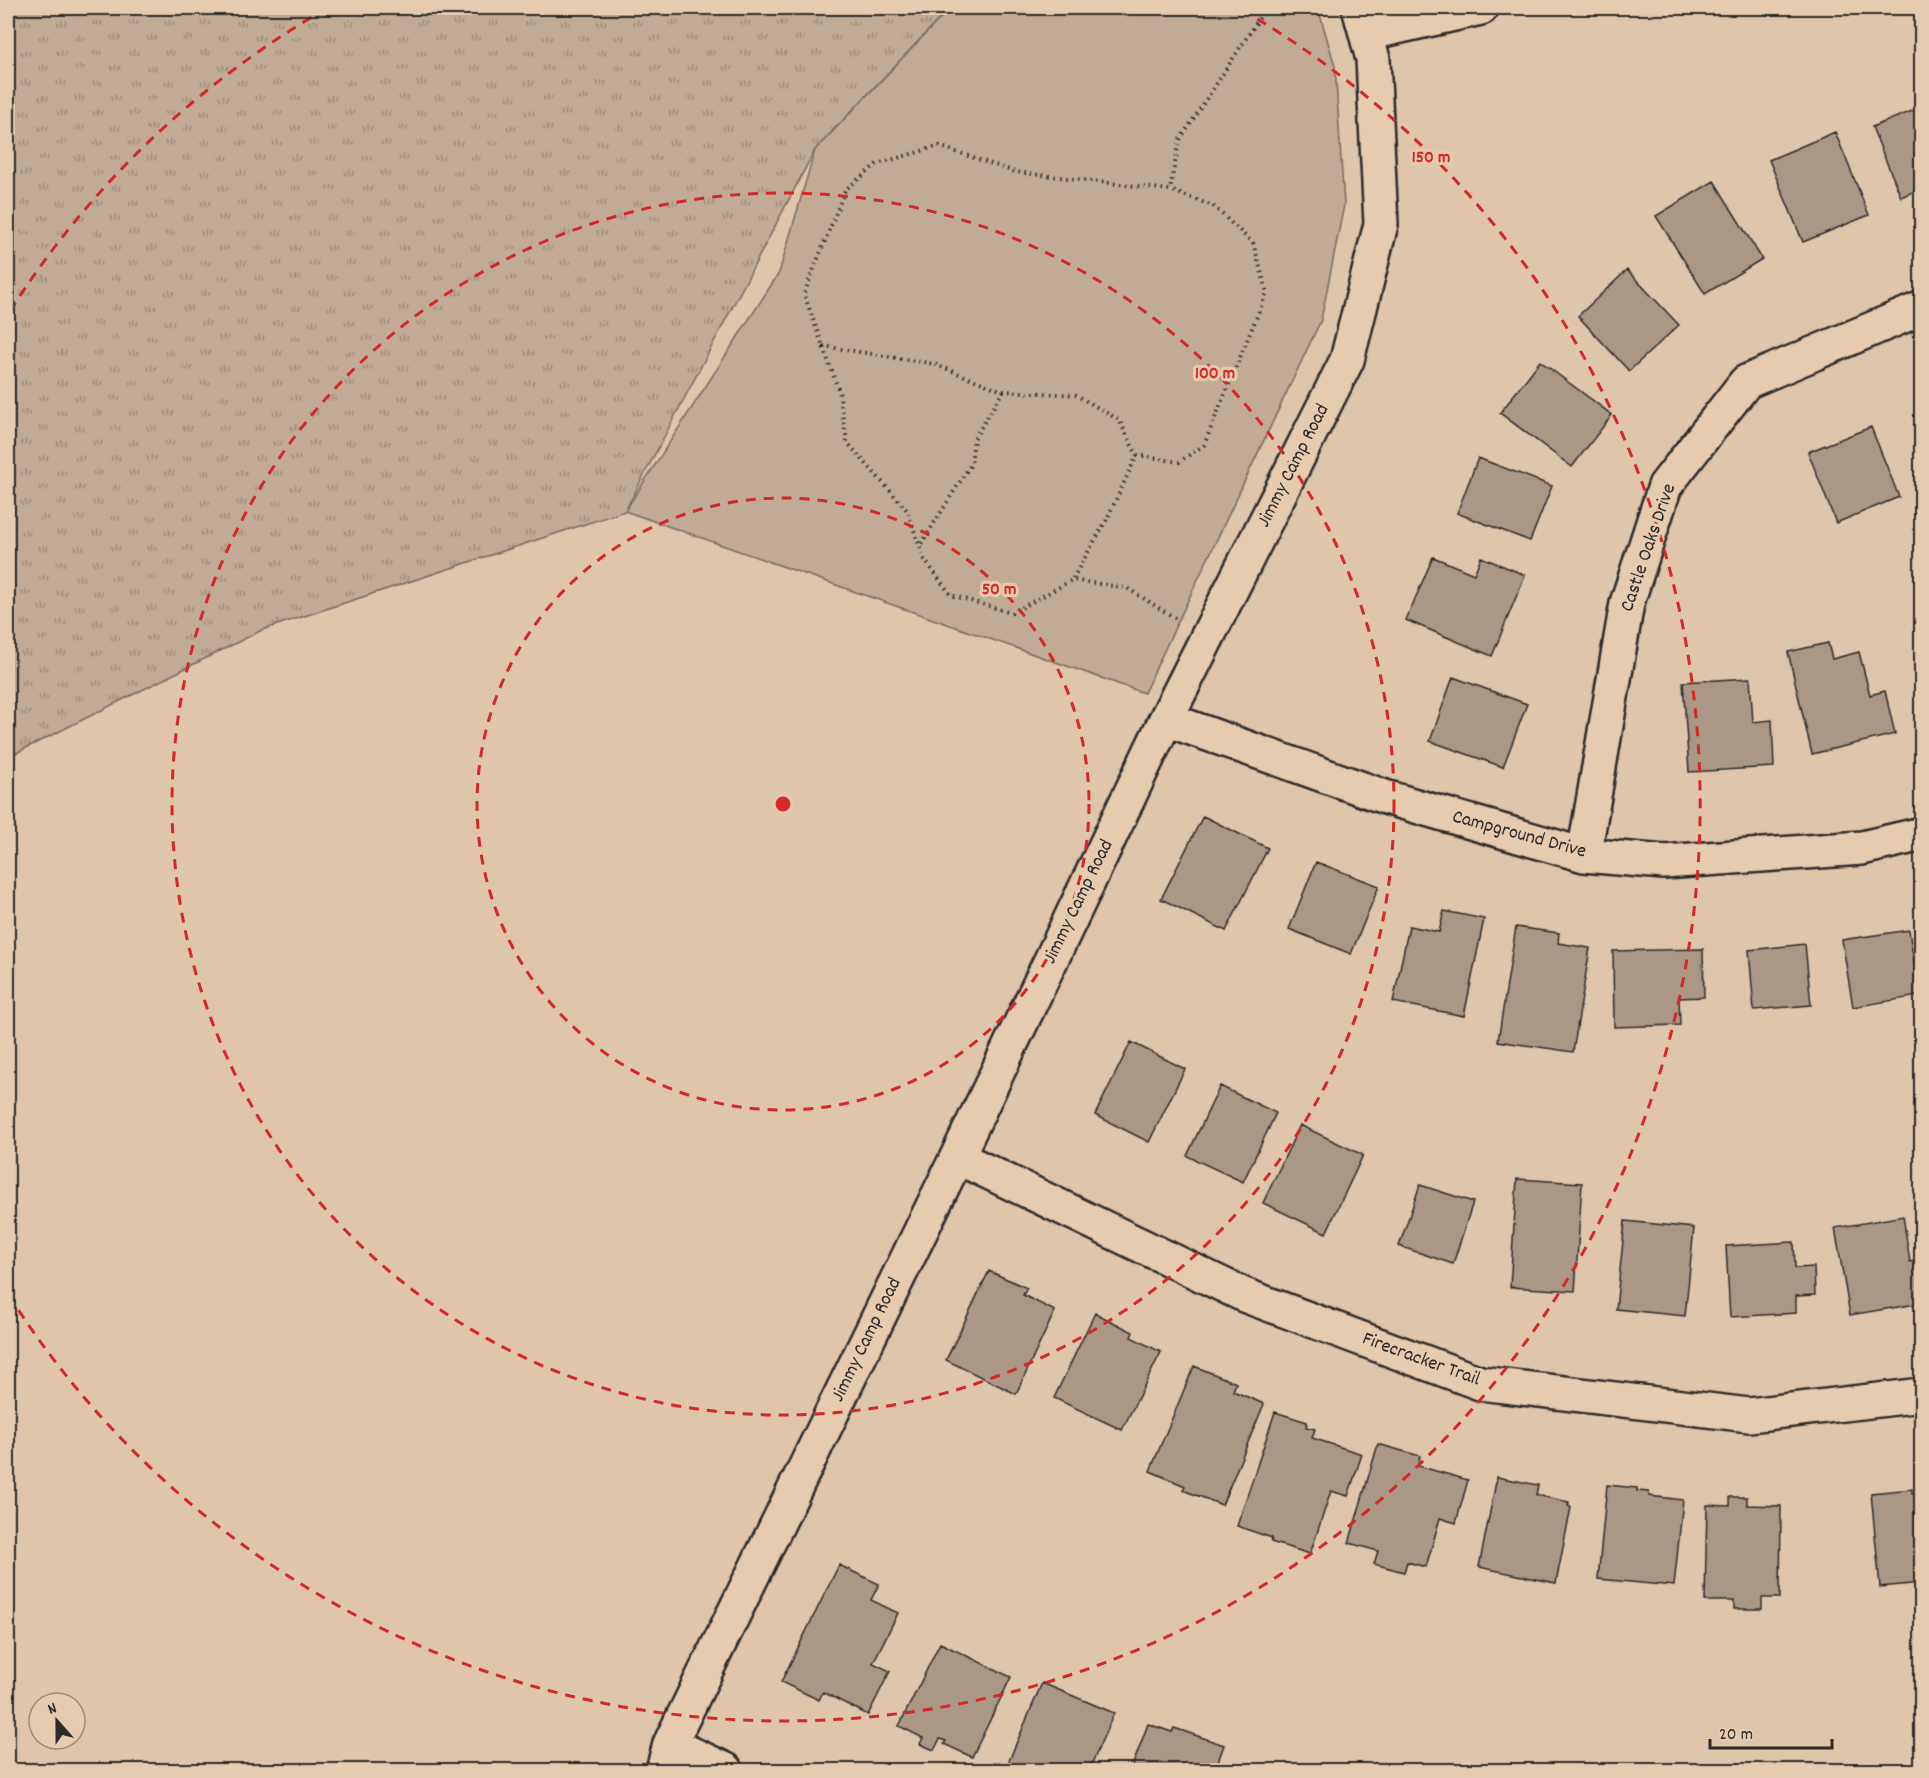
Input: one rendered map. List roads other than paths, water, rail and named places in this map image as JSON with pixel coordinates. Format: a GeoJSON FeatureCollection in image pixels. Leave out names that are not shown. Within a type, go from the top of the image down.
{"type":"FeatureCollection","features":[{"type":"Feature","properties":{"kind":"street"},"geometry":{"type":"LineString","coordinates":[[1363,21],[1481,8]]}},
{"type":"Feature","properties":{"kind":"street","name":"Jimmy Camp Road"},"geometry":{"type":"LineString","coordinates":[[666,1757],[1166,719],[1347,360],[1381,224],[1373,58],[1363,21]]}},
{"type":"Feature","properties":{"kind":"street","name":"Castle Oaks Drive"},"geometry":{"type":"LineString","coordinates":[[1584,855],[1627,603],[1665,486],[1746,382],[1922,308]]}},
{"type":"Feature","properties":{"kind":"street","name":"Campground Drive"},"geometry":{"type":"LineString","coordinates":[[1166,719],[1385,797],[1584,855],[1664,862],[1862,848],[1922,834]]}},
{"type":"Feature","properties":{"kind":"street","name":"Firecracker Trail"},"geometry":{"type":"LineString","coordinates":[[957,1157],[1244,1295],[1480,1383],[1749,1415],[1922,1395]]}},
{"type":"Feature","properties":{"kind":"street"},"geometry":{"type":"LineString","coordinates":[[666,1757],[726,1770]]}}]}
